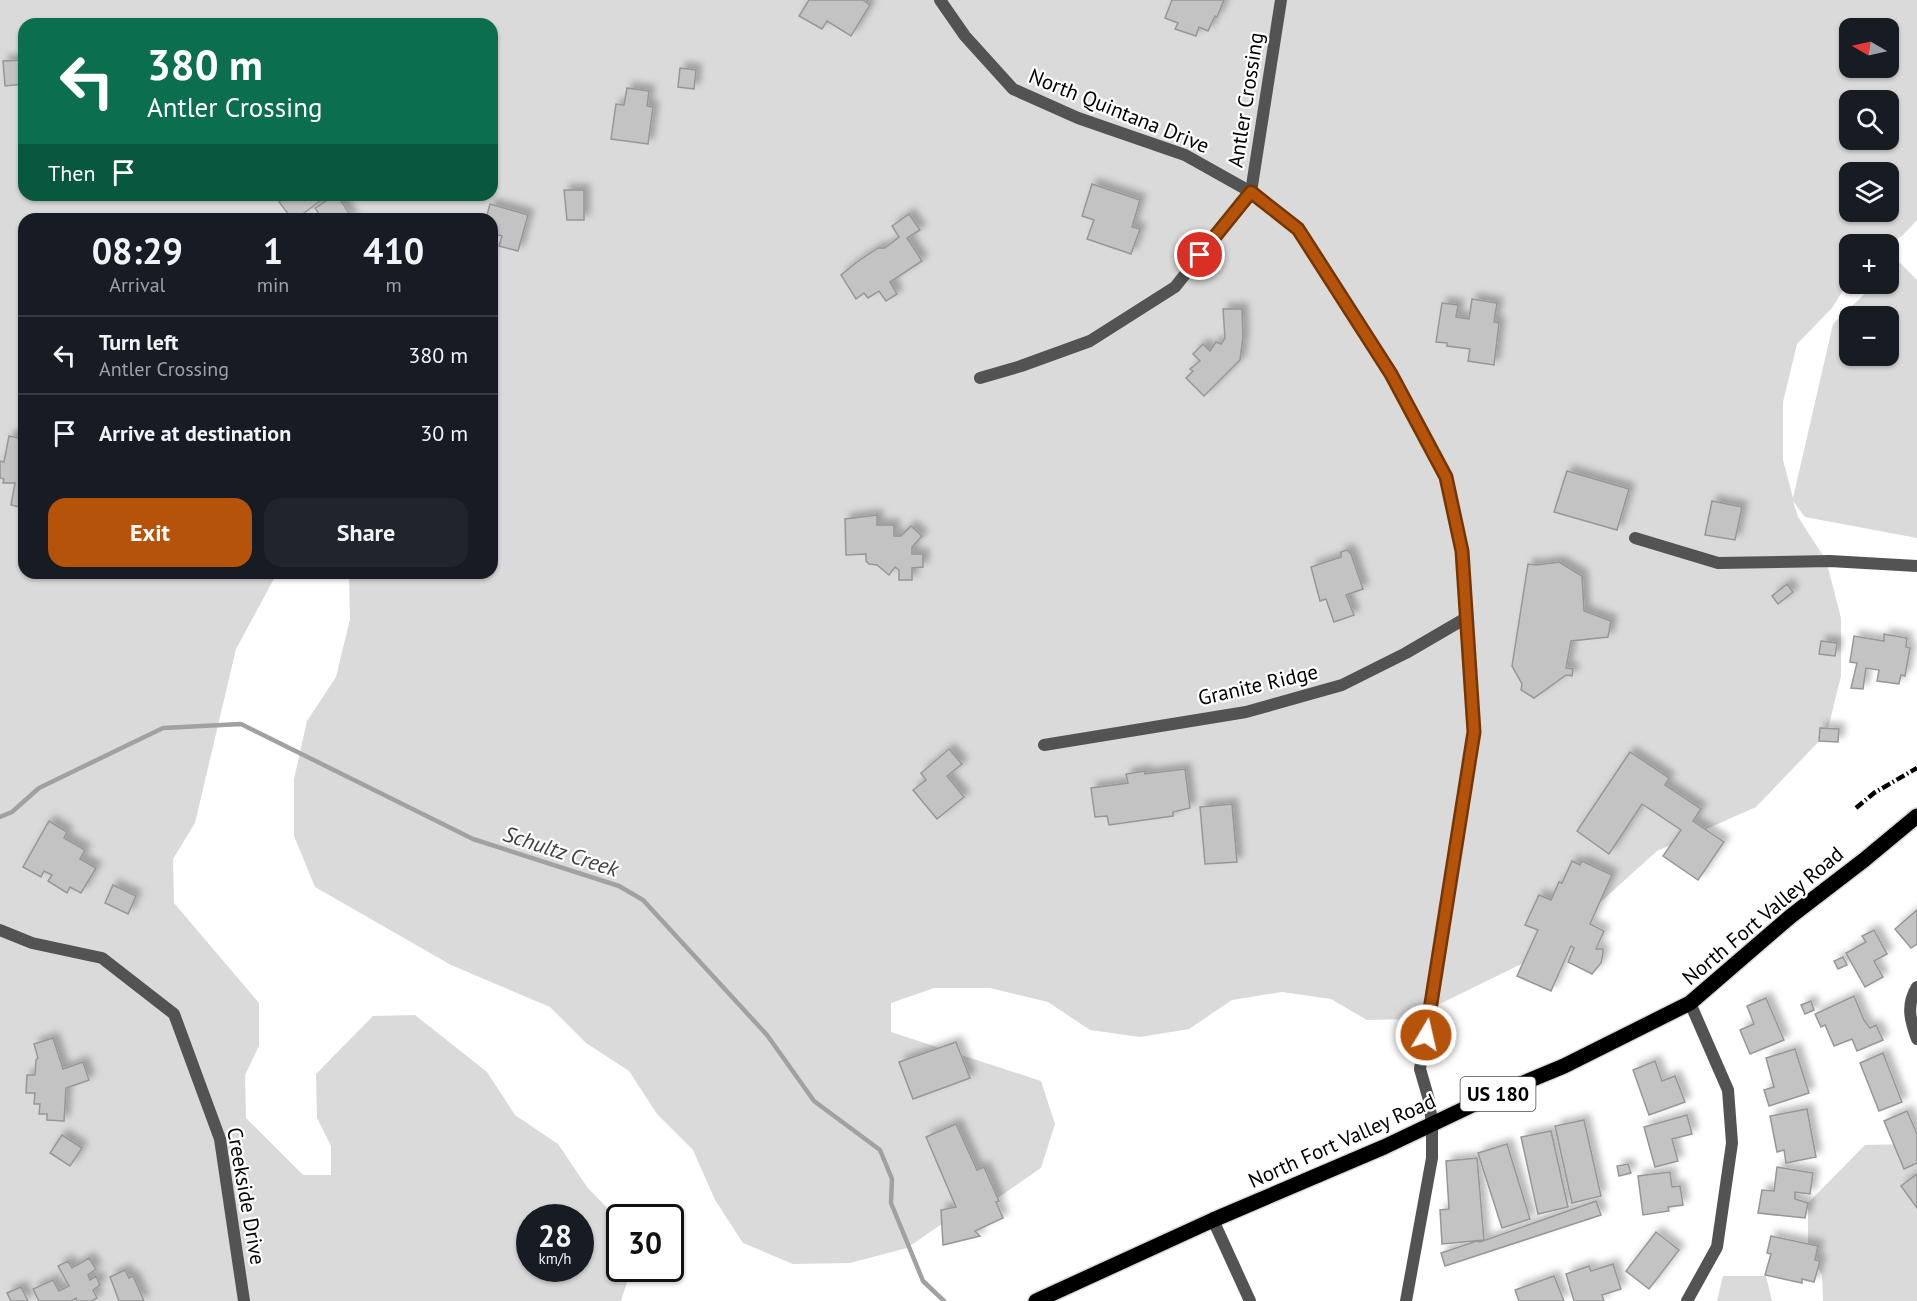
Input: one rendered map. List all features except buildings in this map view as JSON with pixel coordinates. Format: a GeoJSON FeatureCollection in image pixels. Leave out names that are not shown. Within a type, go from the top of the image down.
{"type":"FeatureCollection","features":[{"type":"Feature","properties":{"kind":"main road","name":"North Fort Valley Road"},"geometry":{"type":"LineString","coordinates":[[1035,1301],[1213,1220],[1384,1147],[1487,1098],[1564,1066],[1690,1003],[1791,916],[1917,816]]}},
{"type":"Feature","properties":{"kind":"street","name":"North Quintana Drive"},"geometry":{"type":"LineString","coordinates":[[940,0],[965,36],[1013,89],[1078,118],[1185,155],[1251,192],[1298,229],[1391,374],[1446,477],[1462,551],[1474,732],[1420,1069],[1429,1100],[1432,1158],[1406,1301]]}},
{"type":"Feature","properties":{"kind":"street","name":"Antler Crossing"},"geometry":{"type":"LineString","coordinates":[[980,378],[1090,341],[1175,286],[1251,192],[1281,0]]}},
{"type":"Feature","properties":{"kind":"street"},"geometry":{"type":"LineString","coordinates":[[1635,538],[1718,563],[1830,561],[1917,566]]}},
{"type":"Feature","properties":{"kind":"street","name":"Granite Ridge"},"geometry":{"type":"LineString","coordinates":[[1044,745],[1246,712],[1342,685],[1466,618]]}},
{"type":"Feature","properties":{"kind":"street","name":"Creekside Drive"},"geometry":{"type":"LineString","coordinates":[[0,930],[32,943],[102,958],[174,1014],[220,1138],[244,1301]]}},
{"type":"Feature","properties":{"kind":"street"},"geometry":{"type":"LineString","coordinates":[[1916,988],[1909,1006],[1911,1022],[1917,1039]]}},
{"type":"Feature","properties":{"kind":"street"},"geometry":{"type":"LineString","coordinates":[[1687,1301],[1718,1248],[1732,1143],[1728,1090],[1690,1003]]}},
{"type":"Feature","properties":{"kind":"street"},"geometry":{"type":"LineString","coordinates":[[1213,1220],[1250,1301]]}},
{"type":"Feature","properties":{"kind":"shaded area"},"geometry":{"type":"Polygon","coordinates":[[[0,0],[1917,0],[1917,220],[1899,238],[1899,234],[1839,234],[1839,294],[1841,294],[1832,308],[1797,344],[1783,402],[1783,460],[1793,498],[1833,324],[1839,318],[1839,366],[1899,366],[1899,306],[1852,306],[1864,294],[1899,294],[1899,262],[1917,280],[1917,538],[1805,517],[1793,501],[1798,517],[1826,560],[1841,618],[1841,676],[1827,733],[1756,807],[1657,851],[1544,953],[1409,1019],[1367,1020],[1331,999],[1282,992],[1232,1000],[1189,1029],[1140,1037],[1090,1030],[1048,1002],[990,988],[934,988],[891,1003],[891,1032],[1041,1081],[1055,1124],[1041,1168],[999,1197],[949,1219],[907,1248],[850,1263],[793,1264],[743,1243],[715,1200],[693,1150],[657,1114],[629,1071],[586,1043],[550,1007],[451,965],[315,887],[294,836],[294,779],[307,721],[336,677],[350,619],[349,579],[498,579],[498,213],[18,213],[18,579],[274,579],[236,649],[195,823],[173,859],[174,903],[259,1003],[259,1046],[245,1075],[246,1118],[303,1175],[331,1175],[331,1146],[317,1118],[316,1074],[373,1016],[415,1015],[487,1072],[515,1115],[558,1144],[587,1187],[606,1207],[606,1282],[627,1282],[621,1301],[0,1301],[0,0]]]}},
{"type":"Feature","properties":{"kind":"shaded area"},"geometry":{"type":"Polygon","coordinates":[[[1907,1144],[1917,1152],[1917,1301],[1823,1301],[1822,1275],[1808,1246],[1808,1203],[1865,1145],[1907,1144]]]}},
{"type":"Feature","properties":{"kind":"shaded area"},"geometry":{"type":"Polygon","coordinates":[[[1723,1276],[1766,1276],[1772,1301],[1717,1301],[1723,1276]]]}},
{"type":"Feature","properties":{"kind":"waterway","name":"Schultz Creek"},"geometry":{"type":"LineString","coordinates":[[0,817],[12,812],[39,788],[163,728],[241,724],[473,839],[619,886],[643,900],[767,1035],[814,1101],[880,1150],[892,1179],[891,1203],[923,1281],[944,1301]]}},
{"type":"Feature","properties":{"kind":"railway"},"geometry":{"type":"LineString","coordinates":[[1856,808],[1874,793],[1917,768]]}},
{"type":"Feature","properties":{"kind":"route"},"geometry":{"type":"LineString","coordinates":[[1200,255],[1251,192],[1298,229],[1391,374],[1446,477],[1462,551],[1474,732],[1426,1035]]}}]}
